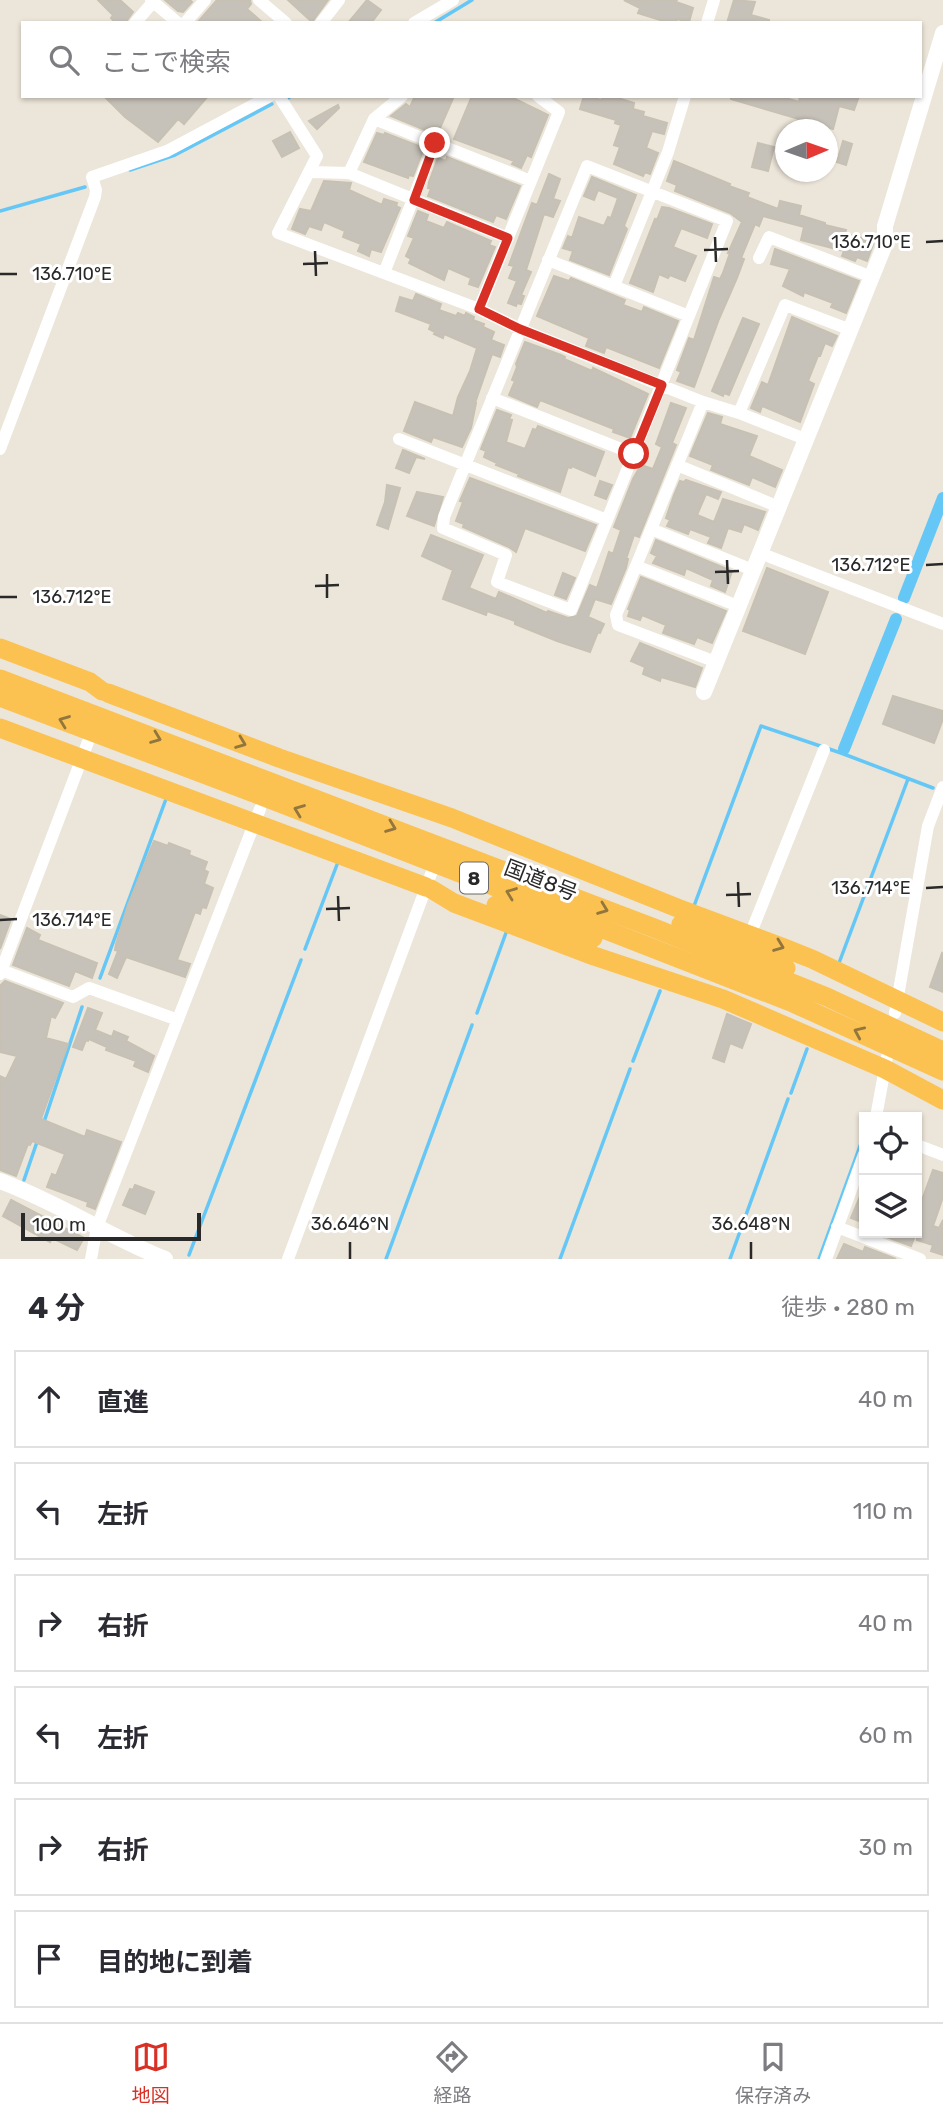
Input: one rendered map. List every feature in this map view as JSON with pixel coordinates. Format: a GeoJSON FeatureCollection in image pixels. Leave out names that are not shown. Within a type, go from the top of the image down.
{"type":"FeatureCollection","features":[{"type":"Feature","properties":{"kind":"highway"},"geometry":{"type":"LineString","coordinates":[[0,648],[90,682],[104,696]]}},
{"type":"Feature","properties":{"kind":"highway"},"geometry":{"type":"LineString","coordinates":[[0,660],[104,696],[276,764],[465,823],[812,959],[895,1014]]}},
{"type":"Feature","properties":{"kind":"highway","name":"国道8号"},"geometry":{"type":"LineString","coordinates":[[0,679],[654,928],[827,997],[895,1014],[943,1051]]}},
{"type":"Feature","properties":{"kind":"highway","name":"国道8号"},"geometry":{"type":"LineString","coordinates":[[0,697],[793,1003],[943,1071]]}},
{"type":"Feature","properties":{"kind":"highway"},"geometry":{"type":"LineString","coordinates":[[0,718],[429,884],[779,1005],[793,1003]]}},
{"type":"Feature","properties":{"kind":"highway"},"geometry":{"type":"LineString","coordinates":[[0,727],[84,751]]}},
{"type":"Feature","properties":{"kind":"highway"},"geometry":{"type":"LineString","coordinates":[[418,807],[425,817],[448,828],[751,952],[884,1012],[943,1022]]}},
{"type":"Feature","properties":{"kind":"highway"},"geometry":{"type":"LineString","coordinates":[[429,884],[454,903],[594,956],[723,999],[886,1063],[943,1100]]}},
{"type":"Feature","properties":{"kind":"street"},"geometry":{"type":"LineString","coordinates":[[187,21],[205,0]]}},
{"type":"Feature","properties":{"kind":"street"},"geometry":{"type":"LineString","coordinates":[[259,0],[283,21]]}},
{"type":"Feature","properties":{"kind":"street"},"geometry":{"type":"LineString","coordinates":[[323,21],[339,0]]}},
{"type":"Feature","properties":{"kind":"street"},"geometry":{"type":"LineString","coordinates":[[417,21],[453,0]]}},
{"type":"Feature","properties":{"kind":"street"},"geometry":{"type":"LineString","coordinates":[[708,21],[713,0]]}},
{"type":"Feature","properties":{"kind":"street"},"geometry":{"type":"LineString","coordinates":[[137,21],[152,1],[176,21]]}},
{"type":"Feature","properties":{"kind":"street"},"geometry":{"type":"LineString","coordinates":[[704,692],[885,244],[885,226],[943,33]]}},
{"type":"Feature","properties":{"kind":"street"},"geometry":{"type":"LineString","coordinates":[[0,449],[95,197],[92,177],[167,150],[266,98]]}},
{"type":"Feature","properties":{"kind":"street"},"geometry":{"type":"LineString","coordinates":[[280,98],[317,156],[278,233],[479,309],[520,329],[703,402],[806,439]]}},
{"type":"Feature","properties":{"kind":"street"},"geometry":{"type":"LineString","coordinates":[[349,173],[374,119],[400,98]]}},
{"type":"Feature","properties":{"kind":"street"},"geometry":{"type":"LineString","coordinates":[[479,309],[559,112],[541,98]]}},
{"type":"Feature","properties":{"kind":"street"},"geometry":{"type":"LineString","coordinates":[[614,286],[668,152],[684,98]]}},
{"type":"Feature","properties":{"kind":"street"},"geometry":{"type":"LineString","coordinates":[[374,119],[531,181]]}},
{"type":"Feature","properties":{"kind":"street"},"geometry":{"type":"LineString","coordinates":[[384,273],[435,143]]}},
{"type":"Feature","properties":{"kind":"street"},"geometry":{"type":"LineString","coordinates":[[587,166],[652,192],[727,221],[571,610],[497,582],[506,555],[443,528],[444,517],[587,166]]}},
{"type":"Feature","properties":{"kind":"street"},"geometry":{"type":"LineString","coordinates":[[310,172],[349,173],[508,238]]}},
{"type":"Feature","properties":{"kind":"street"},"geometry":{"type":"LineString","coordinates":[[759,258],[769,237],[872,277]]}},
{"type":"Feature","properties":{"kind":"street"},"geometry":{"type":"LineString","coordinates":[[548,260],[689,316]]}},
{"type":"Feature","properties":{"kind":"street"},"geometry":{"type":"LineString","coordinates":[[739,413],[785,305],[850,330]]}},
{"type":"Feature","properties":{"kind":"street"},"geometry":{"type":"LineString","coordinates":[[492,398],[634,454]]}},
{"type":"Feature","properties":{"kind":"street"},"geometry":{"type":"LineString","coordinates":[[703,402],[616,615],[618,625],[716,662]]}},
{"type":"Feature","properties":{"kind":"street"},"geometry":{"type":"LineString","coordinates":[[399,439],[607,520]]}},
{"type":"Feature","properties":{"kind":"street"},"geometry":{"type":"LineString","coordinates":[[677,465],[779,507]]}},
{"type":"Feature","properties":{"kind":"street"},"geometry":{"type":"LineString","coordinates":[[651,529],[753,570]]}},
{"type":"Feature","properties":{"kind":"street"},"geometry":{"type":"LineString","coordinates":[[760,553],[943,624]]}},
{"type":"Feature","properties":{"kind":"street"},"geometry":{"type":"LineString","coordinates":[[636,566],[738,606]]}},
{"type":"Feature","properties":{"kind":"street"},"geometry":{"type":"LineString","coordinates":[[750,935],[824,750]]}},
{"type":"Feature","properties":{"kind":"street"},"geometry":{"type":"LineString","coordinates":[[84,751],[1,972],[73,997],[89,988],[178,1020]]}},
{"type":"Feature","properties":{"kind":"street"},"geometry":{"type":"LineString","coordinates":[[895,1014],[928,825],[943,787]]}},
{"type":"Feature","properties":{"kind":"street"},"geometry":{"type":"LineString","coordinates":[[91,1259],[97,1227],[257,817]]}},
{"type":"Feature","properties":{"kind":"street"},"geometry":{"type":"LineString","coordinates":[[288,1259],[429,884]]}},
{"type":"Feature","properties":{"kind":"street"},"geometry":{"type":"LineString","coordinates":[[877,1112],[886,1063]]}},
{"type":"Feature","properties":{"kind":"street"},"geometry":{"type":"LineString","coordinates":[[922,1147],[943,1155]]}},
{"type":"Feature","properties":{"kind":"street"},"geometry":{"type":"LineString","coordinates":[[826,1259],[859,1168]]}},
{"type":"Feature","properties":{"kind":"street"},"geometry":{"type":"LineString","coordinates":[[0,1181],[32,1193],[165,1259]]}},
{"type":"Feature","properties":{"kind":"street"},"geometry":{"type":"LineString","coordinates":[[837,1227],[920,1259]]}},
{"type":"Feature","properties":{"kind":"building"},"geometry":{"type":"Polygon","coordinates":[[[98,0],[120,0],[133,12],[126,21],[114,21],[111,18],[113,15],[98,0]]]}},
{"type":"Feature","properties":{"kind":"building"},"geometry":{"type":"Polygon","coordinates":[[[165,0],[190,0],[192,2],[183,12],[165,0]]]}},
{"type":"Feature","properties":{"kind":"building"},"geometry":{"type":"Polygon","coordinates":[[[217,0],[250,0],[251,4],[247,9],[261,21],[199,21],[217,0]]]}},
{"type":"Feature","properties":{"kind":"building"},"geometry":{"type":"Polygon","coordinates":[[[288,0],[328,0],[311,21],[288,0]]]}},
{"type":"Feature","properties":{"kind":"building"},"geometry":{"type":"Polygon","coordinates":[[[367,0],[381,10],[373,21],[350,21],[367,0]]]}},
{"type":"Feature","properties":{"kind":"building"},"geometry":{"type":"Polygon","coordinates":[[[624,0],[677,0],[676,2],[693,8],[689,21],[664,21],[638,13],[640,8],[624,0]]]}},
{"type":"Feature","properties":{"kind":"building"},"geometry":{"type":"Polygon","coordinates":[[[734,0],[755,2],[751,15],[769,20],[769,21],[728,21],[734,0]]]}},
{"type":"Feature","properties":{"kind":"building"},"geometry":{"type":"Polygon","coordinates":[[[106,98],[206,98],[184,124],[178,119],[158,142],[125,117],[106,98]]]}},
{"type":"Feature","properties":{"kind":"building"},"geometry":{"type":"Polygon","coordinates":[[[414,98],[453,98],[437,135],[391,116],[406,104],[410,107],[414,98]]]}},
{"type":"Feature","properties":{"kind":"building"},"geometry":{"type":"Polygon","coordinates":[[[471,98],[513,98],[548,115],[531,157],[527,155],[521,168],[512,164],[514,161],[454,139],[471,98]]]}},
{"type":"Feature","properties":{"kind":"building"},"geometry":{"type":"Polygon","coordinates":[[[583,98],[618,98],[634,103],[633,109],[644,112],[643,116],[667,123],[664,134],[652,131],[646,148],[658,153],[650,174],[645,172],[643,176],[614,164],[620,147],[614,145],[621,125],[615,123],[616,120],[580,109],[583,98]]]}},
{"type":"Feature","properties":{"kind":"building"},"geometry":{"type":"Polygon","coordinates":[[[731,98],[786,98],[799,102],[800,98],[858,98],[854,110],[839,106],[836,119],[799,119],[731,98]]]}},
{"type":"Feature","properties":{"kind":"building"},"geometry":{"type":"Polygon","coordinates":[[[338,105],[339,108],[317,129],[309,121],[338,105]]]}},
{"type":"Feature","properties":{"kind":"building"},"geometry":{"type":"Polygon","coordinates":[[[290,132],[299,148],[282,157],[273,141],[290,132]]]}},
{"type":"Feature","properties":{"kind":"building"},"geometry":{"type":"Polygon","coordinates":[[[377,133],[385,133],[424,148],[413,176],[409,175],[408,178],[364,162],[377,133]]]}},
{"type":"Feature","properties":{"kind":"building"},"geometry":{"type":"Polygon","coordinates":[[[843,141],[852,144],[846,165],[838,162],[843,141]]]}},
{"type":"Feature","properties":{"kind":"building"},"geometry":{"type":"Polygon","coordinates":[[[758,143],[774,147],[768,171],[752,167],[758,143]]]}},
{"type":"Feature","properties":{"kind":"building"},"geometry":{"type":"Polygon","coordinates":[[[447,157],[520,186],[506,219],[496,215],[493,222],[428,196],[431,189],[428,188],[429,182],[438,158],[446,161],[447,157]]]}},
{"type":"Feature","properties":{"kind":"building"},"geometry":{"type":"Polygon","coordinates":[[[674,161],[730,184],[729,186],[749,193],[747,197],[778,209],[780,201],[801,206],[799,215],[874,242],[867,261],[857,257],[855,261],[842,256],[844,251],[801,240],[804,227],[763,216],[759,226],[755,224],[741,258],[744,259],[694,387],[677,381],[681,372],[677,370],[689,338],[694,340],[714,277],[720,279],[742,222],[730,213],[675,191],[677,185],[667,181],[674,161]]]}},
{"type":"Feature","properties":{"kind":"building"},"geometry":{"type":"Polygon","coordinates":[[[549,174],[560,179],[553,199],[560,201],[553,217],[544,214],[526,270],[531,272],[521,295],[524,296],[521,304],[517,303],[516,306],[508,303],[517,281],[509,278],[514,266],[509,265],[532,203],[537,205],[549,174]]]}},
{"type":"Feature","properties":{"kind":"building"},"geometry":{"type":"Polygon","coordinates":[[[592,177],[636,195],[624,226],[627,229],[609,275],[570,260],[573,251],[563,248],[568,236],[572,238],[579,217],[604,226],[608,217],[611,218],[618,198],[598,190],[594,200],[584,196],[592,177]]]}},
{"type":"Feature","properties":{"kind":"building"},"geometry":{"type":"Polygon","coordinates":[[[324,181],[351,183],[349,190],[382,205],[384,199],[397,203],[396,206],[400,208],[381,252],[371,249],[369,256],[358,251],[361,244],[343,237],[345,231],[324,222],[321,230],[309,226],[305,234],[292,229],[300,209],[311,211],[324,181]]]}},
{"type":"Feature","properties":{"kind":"building"},"geometry":{"type":"Polygon","coordinates":[[[662,207],[712,224],[707,238],[681,228],[673,247],[696,256],[685,281],[659,274],[653,292],[630,283],[662,207]]]}},
{"type":"Feature","properties":{"kind":"building"},"geometry":{"type":"Polygon","coordinates":[[[418,211],[428,215],[426,221],[444,228],[447,222],[491,241],[489,245],[495,247],[478,287],[469,284],[471,278],[448,268],[444,280],[409,263],[411,259],[406,256],[414,238],[408,236],[418,211]]]}},
{"type":"Feature","properties":{"kind":"building"},"geometry":{"type":"Polygon","coordinates":[[[775,249],[859,281],[846,313],[831,307],[833,303],[804,292],[803,296],[783,286],[790,269],[771,264],[775,249]]]}},
{"type":"Feature","properties":{"kind":"building"},"geometry":{"type":"Polygon","coordinates":[[[554,276],[569,281],[571,278],[625,300],[623,305],[642,312],[644,307],[678,321],[659,368],[606,347],[604,353],[586,346],[589,338],[537,316],[554,276]]]}},
{"type":"Feature","properties":{"kind":"building"},"geometry":{"type":"Polygon","coordinates":[[[416,294],[441,304],[439,310],[456,316],[458,313],[465,316],[466,313],[474,317],[473,320],[494,332],[491,340],[504,345],[500,357],[492,354],[475,403],[471,428],[462,447],[433,437],[431,442],[404,431],[415,402],[453,416],[477,348],[444,334],[443,338],[434,334],[435,332],[429,329],[431,324],[396,311],[400,297],[413,301],[416,294]]]}},
{"type":"Feature","properties":{"kind":"building"},"geometry":{"type":"Polygon","coordinates":[[[792,317],[837,336],[832,346],[825,343],[818,356],[808,381],[814,384],[800,422],[762,406],[760,412],[751,408],[762,382],[768,385],[792,317]]]}},
{"type":"Feature","properties":{"kind":"building"},"geometry":{"type":"Polygon","coordinates":[[[743,318],[759,324],[729,395],[724,393],[723,396],[712,391],[743,318]]]}},
{"type":"Feature","properties":{"kind":"building"},"geometry":{"type":"Polygon","coordinates":[[[525,342],[561,355],[564,359],[592,371],[593,368],[648,394],[630,438],[540,400],[537,407],[509,395],[515,381],[512,380],[516,364],[525,342]]]}},
{"type":"Feature","properties":{"kind":"building"},"geometry":{"type":"Polygon","coordinates":[[[671,403],[686,408],[672,443],[676,445],[639,537],[634,535],[626,559],[626,568],[611,604],[595,599],[588,617],[604,624],[590,652],[515,624],[515,621],[487,611],[486,615],[443,599],[453,570],[422,556],[431,535],[483,555],[469,588],[496,599],[499,592],[547,613],[548,611],[568,618],[577,616],[590,585],[597,588],[609,552],[613,554],[621,530],[614,527],[633,479],[641,465],[653,469],[662,447],[656,444],[671,403]]]}},
{"type":"Feature","properties":{"kind":"building"},"geometry":{"type":"Polygon","coordinates":[[[497,410],[511,415],[506,442],[525,449],[533,429],[536,430],[538,426],[604,452],[595,476],[572,466],[568,467],[560,492],[518,476],[519,474],[484,457],[486,451],[481,449],[497,410]]]}},
{"type":"Feature","properties":{"kind":"building"},"geometry":{"type":"Polygon","coordinates":[[[708,413],[722,417],[720,424],[757,436],[749,456],[782,470],[775,487],[752,477],[749,485],[711,470],[713,465],[690,456],[708,413]]]}},
{"type":"Feature","properties":{"kind":"building"},"geometry":{"type":"Polygon","coordinates":[[[403,450],[425,459],[416,457],[409,473],[396,468],[403,450]]]}},
{"type":"Feature","properties":{"kind":"building"},"geometry":{"type":"Polygon","coordinates":[[[470,478],[596,525],[585,551],[525,528],[516,552],[463,527],[464,524],[456,521],[463,502],[460,501],[470,478]]]}},
{"type":"Feature","properties":{"kind":"building"},"geometry":{"type":"Polygon","coordinates":[[[686,480],[721,492],[718,499],[706,494],[697,515],[714,522],[723,499],[765,512],[758,530],[744,524],[741,532],[728,528],[721,548],[708,543],[711,537],[690,529],[688,534],[667,526],[670,520],[666,518],[674,495],[680,481],[686,480]]]}},
{"type":"Feature","properties":{"kind":"building"},"geometry":{"type":"Polygon","coordinates":[[[600,481],[612,485],[606,499],[595,495],[600,481]]]}},
{"type":"Feature","properties":{"kind":"building"},"geometry":{"type":"Polygon","coordinates":[[[387,485],[400,488],[388,529],[377,525],[385,502],[387,485]]]}},
{"type":"Feature","properties":{"kind":"building"},"geometry":{"type":"Polygon","coordinates":[[[417,492],[443,497],[434,526],[407,516],[417,492]]]}},
{"type":"Feature","properties":{"kind":"building"},"geometry":{"type":"Polygon","coordinates":[[[656,540],[732,571],[725,592],[711,586],[713,580],[686,568],[684,575],[653,563],[657,556],[651,553],[656,540]]]}},
{"type":"Feature","properties":{"kind":"building"},"geometry":{"type":"Polygon","coordinates":[[[767,568],[828,592],[805,654],[743,631],[767,568]]]}},
{"type":"Feature","properties":{"kind":"building"},"geometry":{"type":"Polygon","coordinates":[[[563,573],[575,578],[566,599],[555,595],[563,573]]]}},
{"type":"Feature","properties":{"kind":"building"},"geometry":{"type":"Polygon","coordinates":[[[641,577],[726,611],[712,643],[697,637],[694,644],[663,633],[666,625],[642,615],[640,620],[628,616],[628,609],[641,577]]]}},
{"type":"Feature","properties":{"kind":"building"},"geometry":{"type":"Polygon","coordinates":[[[640,643],[702,668],[695,687],[661,677],[660,681],[643,674],[645,667],[631,661],[640,643]]]}},
{"type":"Feature","properties":{"kind":"building"},"geometry":{"type":"Polygon","coordinates":[[[893,696],[943,711],[943,719],[934,743],[883,724],[893,696]]]}},
{"type":"Feature","properties":{"kind":"building"},"geometry":{"type":"Polygon","coordinates":[[[154,841],[190,851],[189,855],[207,862],[204,870],[208,872],[204,884],[213,888],[206,908],[202,907],[200,914],[195,912],[177,960],[190,964],[185,977],[126,957],[117,978],[109,974],[118,951],[115,950],[116,944],[128,905],[154,841]]]}},
{"type":"Feature","properties":{"kind":"building"},"geometry":{"type":"Polygon","coordinates":[[[0,915],[11,919],[0,949],[0,915]]]}},
{"type":"Feature","properties":{"kind":"building"},"geometry":{"type":"Polygon","coordinates":[[[27,928],[40,935],[38,940],[97,963],[92,978],[75,971],[69,986],[13,965],[27,928]]]}},
{"type":"Feature","properties":{"kind":"building"},"geometry":{"type":"Polygon","coordinates":[[[943,954],[943,992],[930,987],[943,954]]]}},
{"type":"Feature","properties":{"kind":"building"},"geometry":{"type":"Polygon","coordinates":[[[5,981],[63,1003],[55,1018],[51,1016],[46,1038],[68,1044],[41,1119],[85,1137],[87,1130],[121,1142],[95,1209],[87,1206],[88,1202],[47,1187],[52,1174],[56,1176],[65,1154],[32,1141],[28,1144],[16,1176],[0,1170],[0,1076],[6,1079],[17,1056],[0,1052],[1,985],[5,981]]]}},
{"type":"Feature","properties":{"kind":"building"},"geometry":{"type":"Polygon","coordinates":[[[88,1008],[102,1013],[95,1030],[112,1037],[114,1031],[128,1037],[126,1041],[154,1056],[148,1072],[134,1066],[136,1061],[106,1050],[107,1047],[89,1039],[82,1050],[73,1047],[88,1008]]]}},
{"type":"Feature","properties":{"kind":"building"},"geometry":{"type":"Polygon","coordinates":[[[727,1014],[751,1024],[742,1048],[730,1043],[724,1062],[713,1058],[727,1014]]]}},
{"type":"Feature","properties":{"kind":"building"},"geometry":{"type":"Polygon","coordinates":[[[933,1170],[943,1173],[943,1197],[933,1226],[939,1228],[943,1220],[943,1255],[931,1251],[933,1245],[917,1240],[922,1238],[922,1200],[933,1170]]]}},
{"type":"Feature","properties":{"kind":"building"},"geometry":{"type":"Polygon","coordinates":[[[135,1185],[154,1192],[145,1214],[123,1205],[130,1189],[133,1190],[135,1185]]]}},
{"type":"Feature","properties":{"kind":"building"},"geometry":{"type":"Polygon","coordinates":[[[859,1199],[859,1221],[851,1218],[859,1199]]]}},
{"type":"Feature","properties":{"kind":"building"},"geometry":{"type":"Polygon","coordinates":[[[11,1200],[84,1238],[77,1250],[52,1238],[50,1242],[3,1216],[11,1200]]]}},
{"type":"Feature","properties":{"kind":"building"},"geometry":{"type":"Polygon","coordinates":[[[889,1238],[914,1238],[911,1246],[889,1238]]]}},
{"type":"Feature","properties":{"kind":"building"},"geometry":{"type":"Polygon","coordinates":[[[844,1244],[863,1252],[865,1247],[896,1259],[837,1259],[844,1244]]]}},
{"type":"Feature","properties":{"kind":"waterway"},"geometry":{"type":"LineString","coordinates":[[437,21],[472,0]]}},
{"type":"Feature","properties":{"kind":"waterway"},"geometry":{"type":"LineString","coordinates":[[130,170],[175,155],[272,104]]}},
{"type":"Feature","properties":{"kind":"waterway"},"geometry":{"type":"LineString","coordinates":[[0,211],[85,187]]}},
{"type":"Feature","properties":{"kind":"waterway"},"geometry":{"type":"LineString","coordinates":[[904,598],[943,498]]}},
{"type":"Feature","properties":{"kind":"waterway"},"geometry":{"type":"LineString","coordinates":[[844,749],[896,619]]}},
{"type":"Feature","properties":{"kind":"waterway"},"geometry":{"type":"LineString","coordinates":[[694,906],[761,726],[841,753],[844,749]]}},
{"type":"Feature","properties":{"kind":"waterway"},"geometry":{"type":"LineString","coordinates":[[841,753],[933,788]]}},
{"type":"Feature","properties":{"kind":"waterway"},"geometry":{"type":"LineString","coordinates":[[839,963],[908,779]]}},
{"type":"Feature","properties":{"kind":"waterway"},"geometry":{"type":"LineString","coordinates":[[100,978],[166,799]]}},
{"type":"Feature","properties":{"kind":"waterway"},"geometry":{"type":"LineString","coordinates":[[305,949],[338,862]]}},
{"type":"Feature","properties":{"kind":"waterway"},"geometry":{"type":"LineString","coordinates":[[477,1013],[507,930]]}},
{"type":"Feature","properties":{"kind":"waterway"},"geometry":{"type":"LineString","coordinates":[[189,1255],[301,960]]}},
{"type":"Feature","properties":{"kind":"waterway"},"geometry":{"type":"LineString","coordinates":[[633,1061],[660,991]]}},
{"type":"Feature","properties":{"kind":"waterway"},"geometry":{"type":"LineString","coordinates":[[44,1122],[82,1007]]}},
{"type":"Feature","properties":{"kind":"waterway"},"geometry":{"type":"LineString","coordinates":[[386,1259],[472,1025]]}},
{"type":"Feature","properties":{"kind":"waterway"},"geometry":{"type":"LineString","coordinates":[[791,1093],[807,1049]]}},
{"type":"Feature","properties":{"kind":"waterway"},"geometry":{"type":"LineString","coordinates":[[560,1259],[630,1069]]}},
{"type":"Feature","properties":{"kind":"waterway"},"geometry":{"type":"LineString","coordinates":[[730,1259],[788,1099]]}},
{"type":"Feature","properties":{"kind":"waterway"},"geometry":{"type":"LineString","coordinates":[[24,1180],[38,1139]]}},
{"type":"Feature","properties":{"kind":"waterway"},"geometry":{"type":"LineString","coordinates":[[819,1259],[859,1149]]}},
{"type":"Feature","properties":{"kind":"route"},"geometry":{"type":"LineString","coordinates":[[435,143],[414,200],[508,238],[479,309],[520,329],[662,385],[634,454]]}}]}
